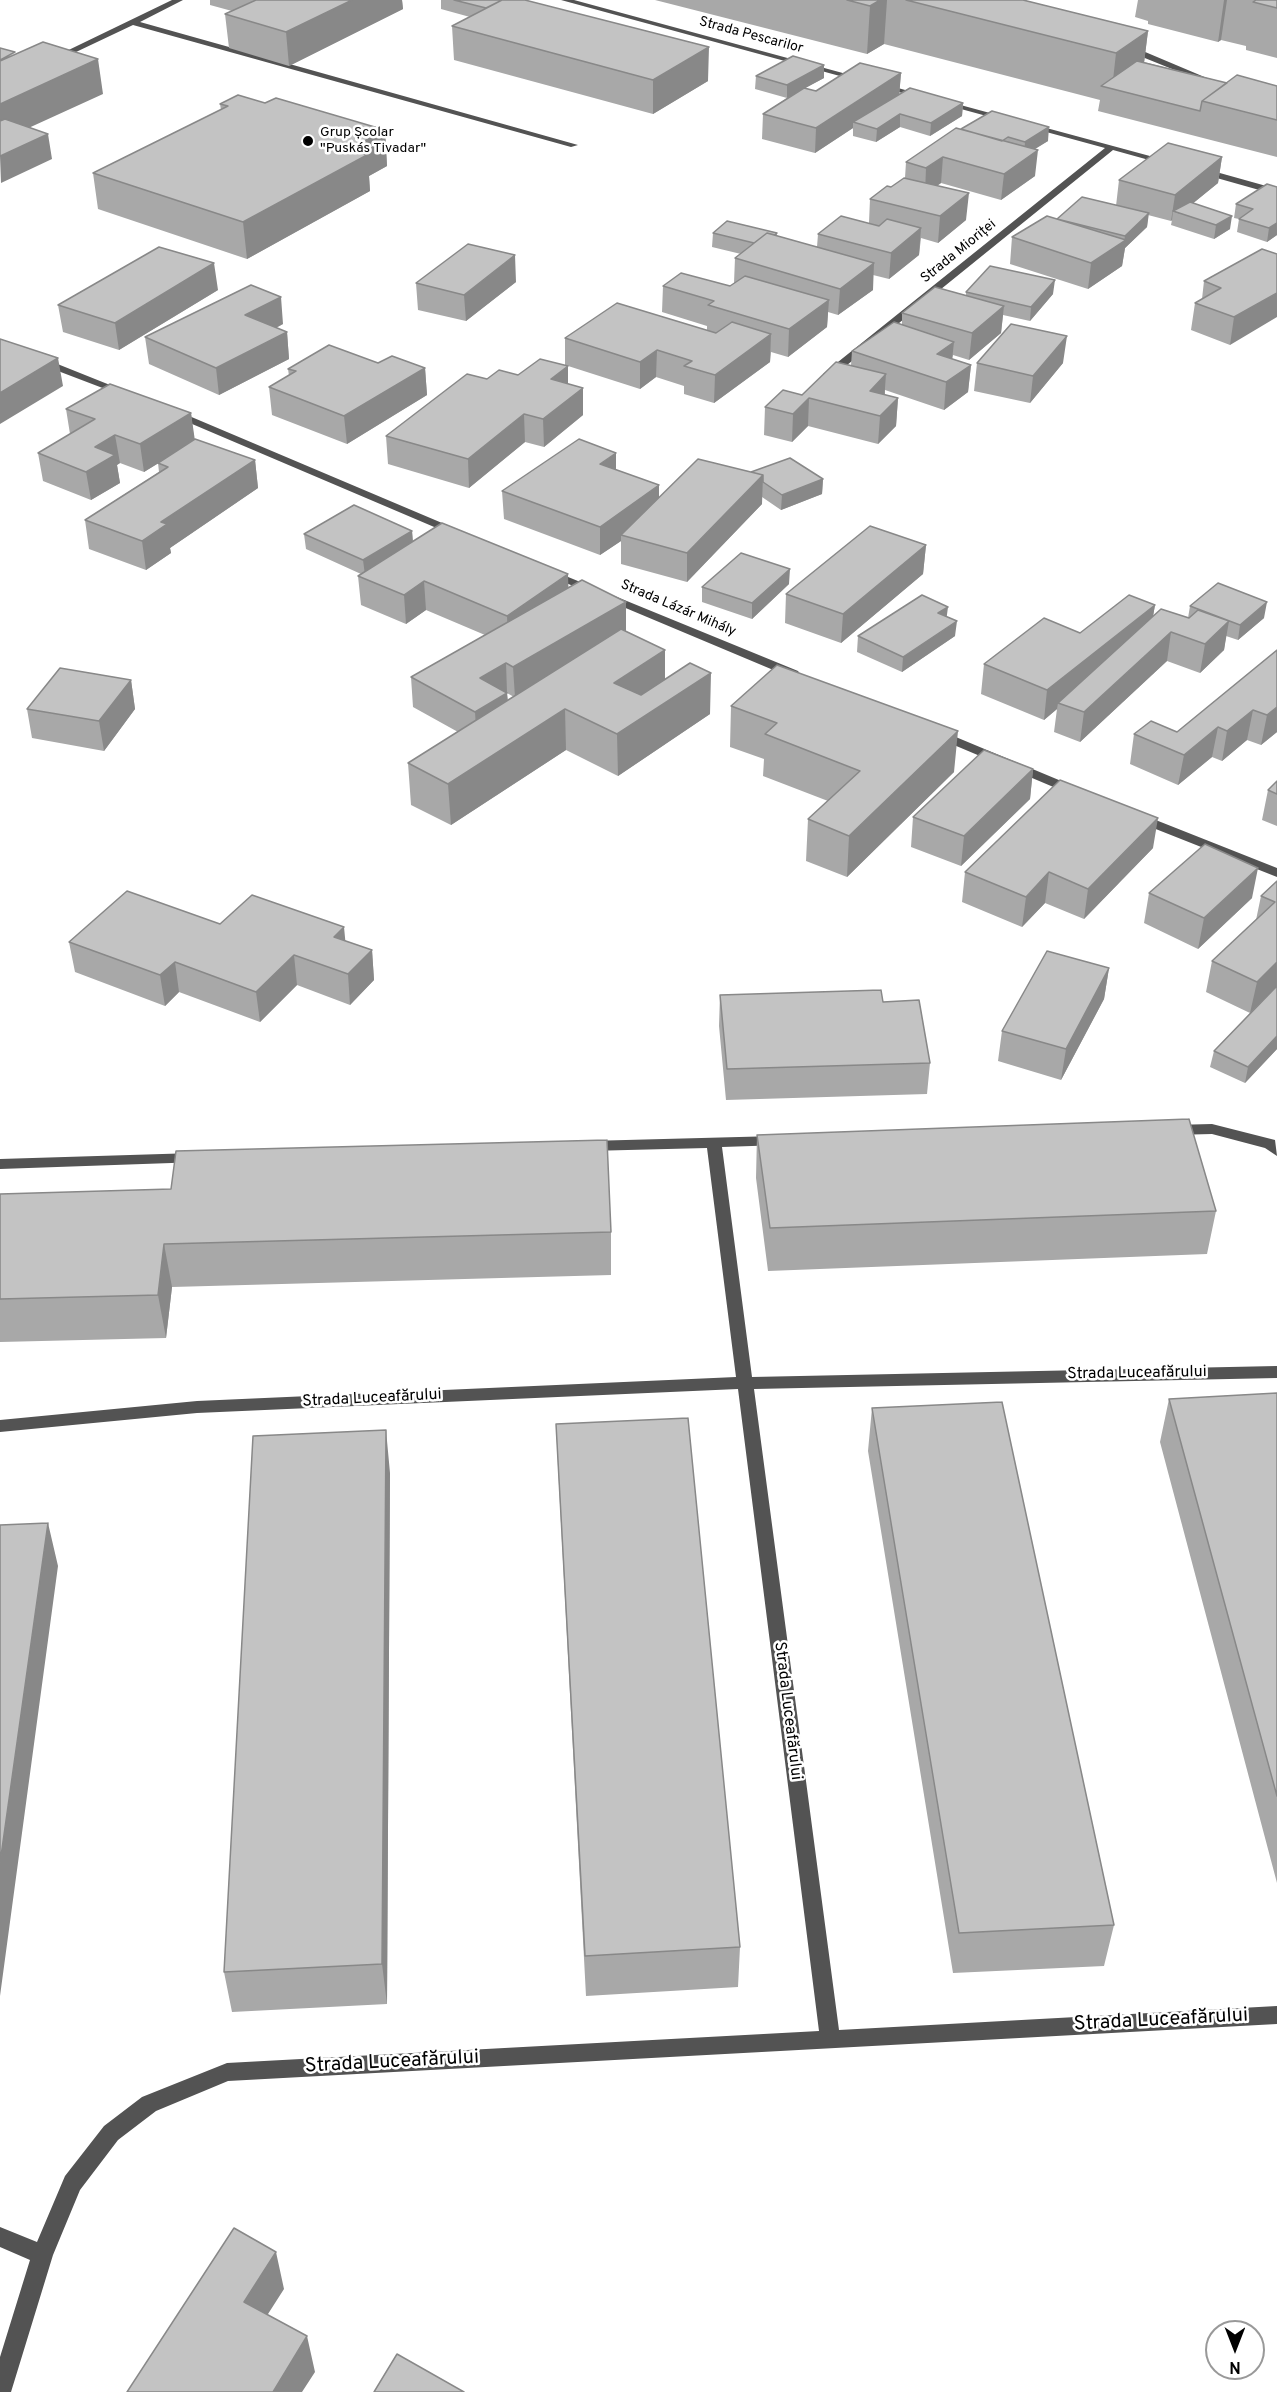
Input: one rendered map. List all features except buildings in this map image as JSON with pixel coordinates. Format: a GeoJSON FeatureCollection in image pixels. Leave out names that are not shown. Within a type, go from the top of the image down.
{"type":"FeatureCollection","features":[{"type":"Feature","properties":{"kind":"street"},"geometry":{"type":"LineString","coordinates":[[40,66],[179,0]]}},
{"type":"Feature","properties":{"kind":"street","name":"Strada Pescarilor"},"geometry":{"type":"LineString","coordinates":[[565,0],[1178,165]]}},
{"type":"Feature","properties":{"kind":"street"},"geometry":{"type":"LineString","coordinates":[[132,22],[574,145]]}},
{"type":"Feature","properties":{"kind":"street"},"geometry":{"type":"LineString","coordinates":[[1124,47],[1222,85]]}},
{"type":"Feature","properties":{"kind":"street","name":"Strada Mioriței"},"geometry":{"type":"LineString","coordinates":[[815,386],[1111,147]]}},
{"type":"Feature","properties":{"kind":"street"},"geometry":{"type":"LineString","coordinates":[[1188,168],[1277,192]]}},
{"type":"Feature","properties":{"kind":"street"},"geometry":{"type":"LineString","coordinates":[[26,356],[133,396]]}},
{"type":"Feature","properties":{"kind":"street"},"geometry":{"type":"LineString","coordinates":[[166,409],[473,540]]}},
{"type":"Feature","properties":{"kind":"street","name":"Strada Lázár Mihály"},"geometry":{"type":"LineString","coordinates":[[539,568],[803,678]]}},
{"type":"Feature","properties":{"kind":"street"},"geometry":{"type":"LineString","coordinates":[[924,728],[1089,797]]}},
{"type":"Feature","properties":{"kind":"street"},"geometry":{"type":"LineString","coordinates":[[1122,811],[1277,873]]}},
{"type":"Feature","properties":{"kind":"street"},"geometry":{"type":"LineString","coordinates":[[1153,1130],[1212,1129],[1270,1144],[1277,1150]]}},
{"type":"Feature","properties":{"kind":"street"},"geometry":{"type":"LineString","coordinates":[[572,1147],[797,1140]]}},
{"type":"Feature","properties":{"kind":"street","name":"Strada Luceafărului"},"geometry":{"type":"LineString","coordinates":[[714,1143],[830,2039]]}},
{"type":"Feature","properties":{"kind":"street"},"geometry":{"type":"LineString","coordinates":[[0,1164],[214,1158]]}},
{"type":"Feature","properties":{"kind":"street","name":"Strada Luceafărului"},"geometry":{"type":"LineString","coordinates":[[0,1425],[196,1407],[744,1383],[1277,1372]]}},
{"type":"Feature","properties":{"kind":"street","name":"Strada Luceafărului"},"geometry":{"type":"LineString","coordinates":[[0,2392],[42,2255],[72,2183],[111,2133],[149,2104],[227,2072],[1277,2015]]}},
{"type":"Feature","properties":{"kind":"street"},"geometry":{"type":"LineString","coordinates":[[0,2237],[42,2255]]}},
{"type":"Feature","properties":{"kind":"place","name":"Grup Școlar \"Puskás Tivadar\""},"geometry":{"type":"Point","coordinates":[308,141]}}]}
